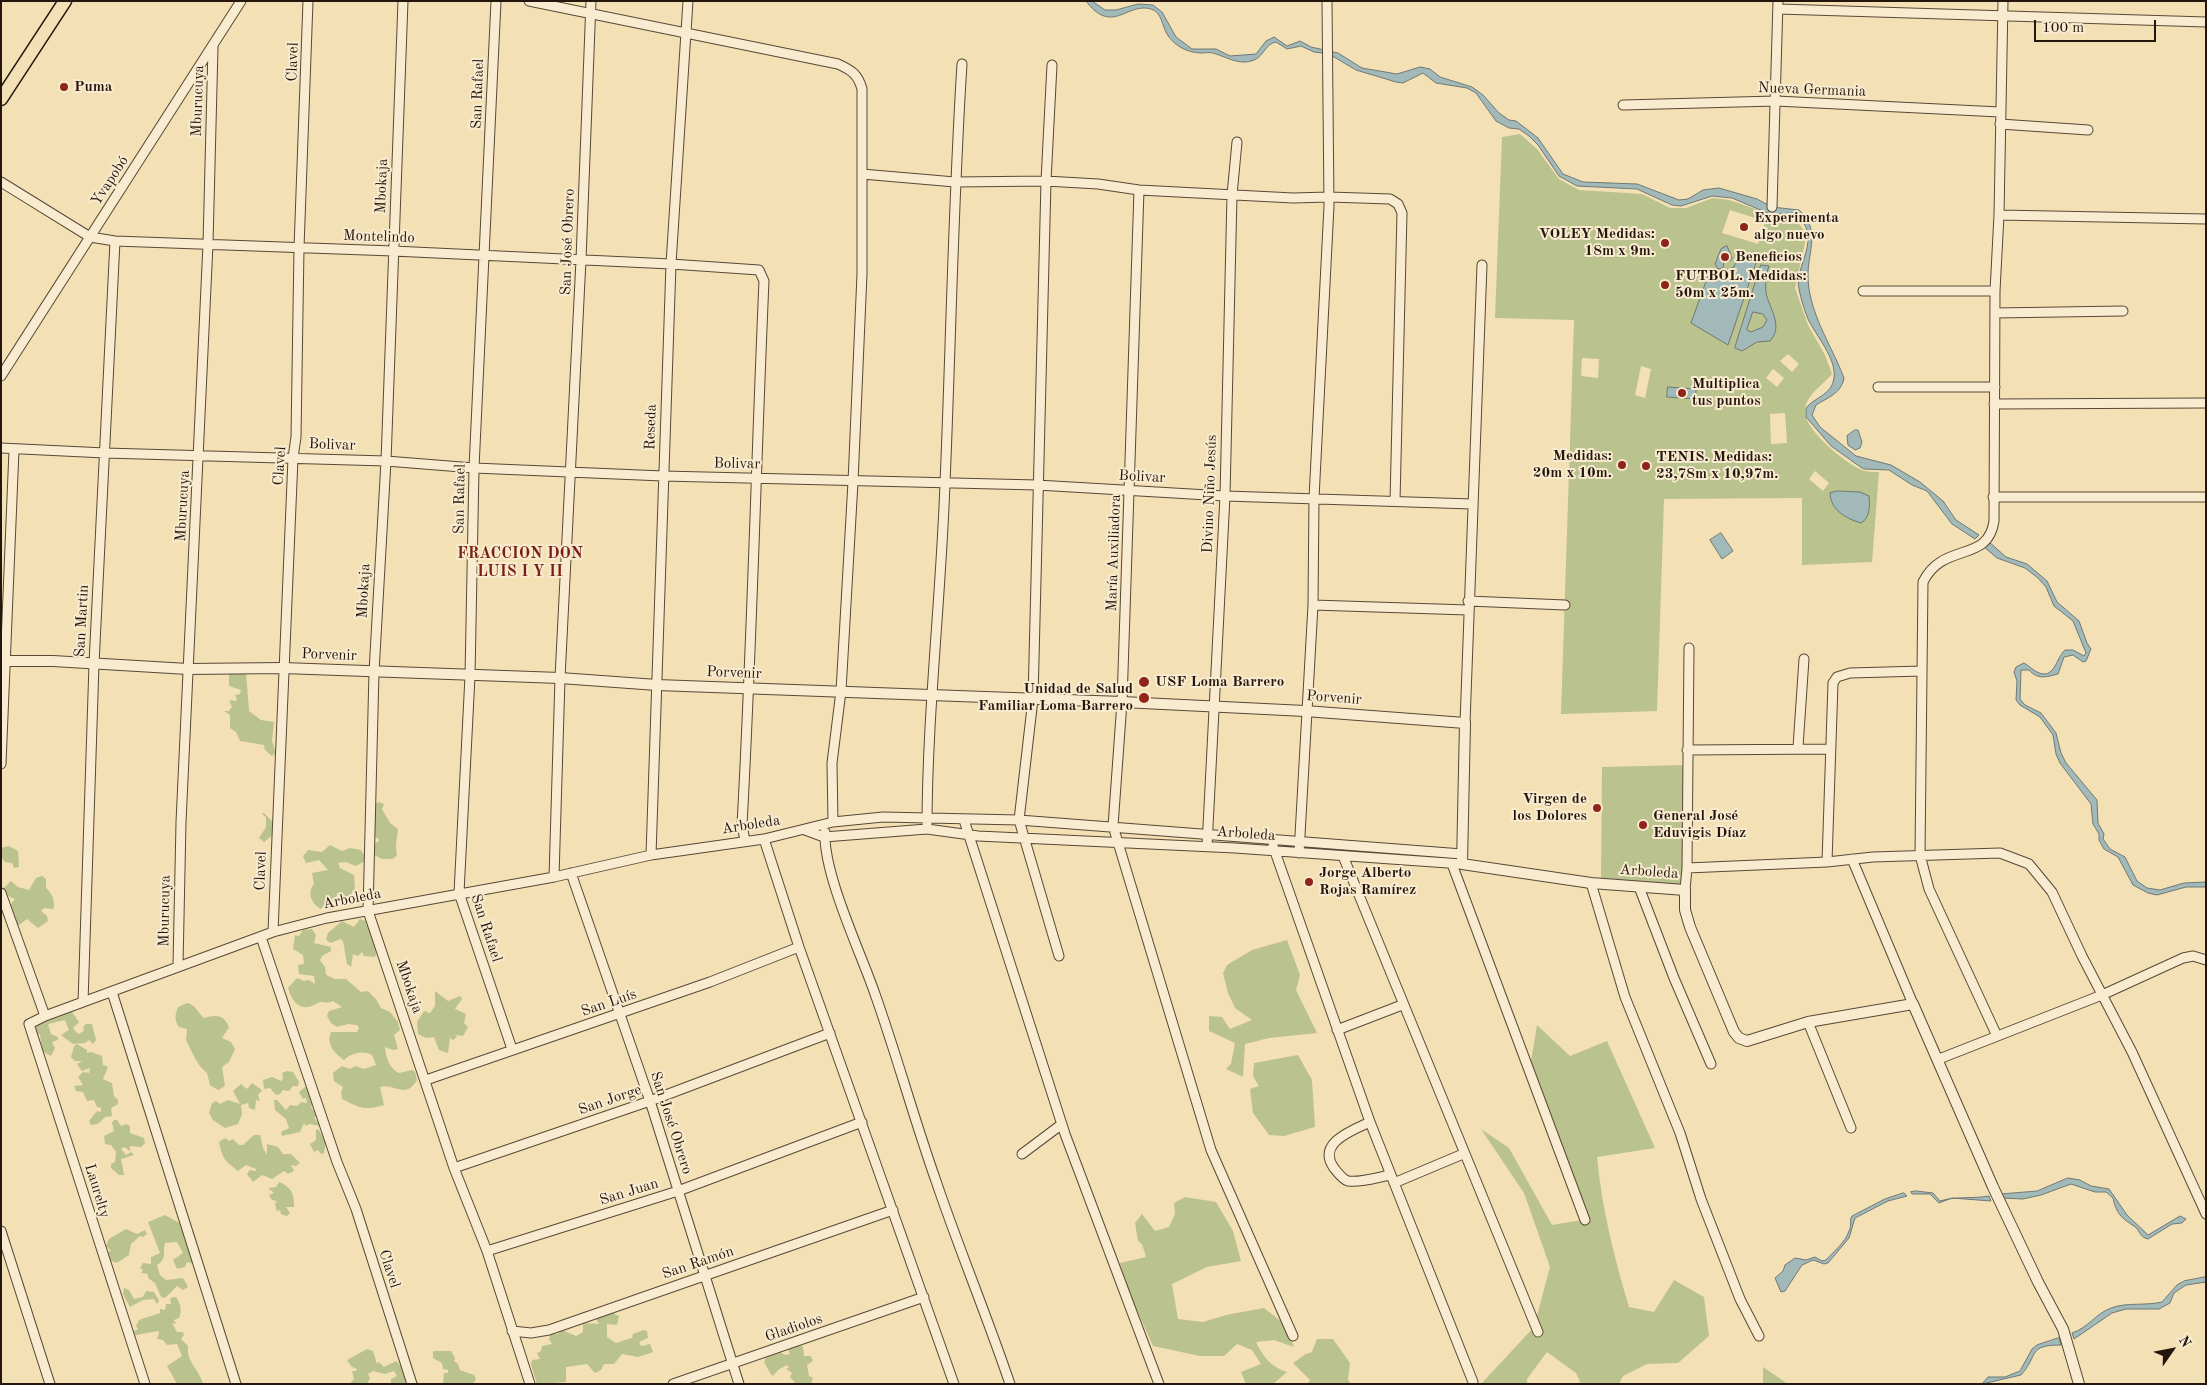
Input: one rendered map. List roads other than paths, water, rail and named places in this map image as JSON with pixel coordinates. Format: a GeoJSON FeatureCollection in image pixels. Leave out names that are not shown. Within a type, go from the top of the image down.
{"type":"FeatureCollection","features":[{"type":"Feature","properties":{"kind":"main road"},"geometry":{"type":"LineString","coordinates":[[1,99],[65,1]]}},
{"type":"Feature","properties":{"kind":"street","name":"Yvapobó"},"geometry":{"type":"LineString","coordinates":[[1,376],[241,1]]}},
{"type":"Feature","properties":{"kind":"street","name":"Clavel"},"geometry":{"type":"LineString","coordinates":[[273,932],[283,668],[293,458],[296,437],[299,248],[308,1]]}},
{"type":"Feature","properties":{"kind":"street","name":"Mbokaja"},"geometry":{"type":"LineString","coordinates":[[403,1],[386,461],[374,672],[368,911],[454,1168],[487,1251],[530,1384]]}},
{"type":"Feature","properties":{"kind":"street","name":"San Rafael"},"geometry":{"type":"LineString","coordinates":[[496,1],[474,468],[470,676],[459,893],[512,1049]]}},
{"type":"Feature","properties":{"kind":"street"},"geometry":{"type":"LineString","coordinates":[[529,1],[590,15],[686,32],[838,64],[852,70],[859,79],[862,89],[862,274],[853,482],[841,691],[832,763],[829,824],[824,837],[833,876],[878,1003],[936,1182],[981,1300],[1010,1384]]}},
{"type":"Feature","properties":{"kind":"street","name":"San José Obrero"},"geometry":{"type":"LineString","coordinates":[[554,877],[560,678],[581,260],[591,1]]}},
{"type":"Feature","properties":{"kind":"street","name":"Reseda"},"geometry":{"type":"LineString","coordinates":[[651,855],[671,264],[688,1]]}},
{"type":"Feature","properties":{"kind":"street"},"geometry":{"type":"LineString","coordinates":[[1299,853],[1305,711],[1313,605],[1314,498],[1329,197],[1327,1]]}},
{"type":"Feature","properties":{"kind":"street"},"geometry":{"type":"LineString","coordinates":[[1996,1036],[1928,889],[1920,855],[1923,582],[1932,566],[1938,562],[1980,546],[1989,539],[1994,520],[1992,498],[1995,291],[1999,215],[2003,1]]}},
{"type":"Feature","properties":{"kind":"street"},"geometry":{"type":"LineString","coordinates":[[1772,206],[1778,5],[2003,16],[2206,22]]}},
{"type":"Feature","properties":{"kind":"street","name":"Mburucuya"},"geometry":{"type":"LineString","coordinates":[[178,966],[181,822],[208,244],[213,46]]}},
{"type":"Feature","properties":{"kind":"street"},"geometry":{"type":"LineString","coordinates":[[927,829],[932,695],[945,485],[955,182],[962,64]]}},
{"type":"Feature","properties":{"kind":"street"},"geometry":{"type":"LineString","coordinates":[[1052,65],[1046,181],[1033,699],[1018,820],[1059,956]]}},
{"type":"Feature","properties":{"kind":"street","name":"Nueva Germania"},"geometry":{"type":"LineString","coordinates":[[1623,105],[1776,101],[2000,112]]}},
{"type":"Feature","properties":{"kind":"street"},"geometry":{"type":"LineString","coordinates":[[2000,124],[2088,130]]}},
{"type":"Feature","properties":{"kind":"street","name":"Divino Niño Jesús"},"geometry":{"type":"LineString","coordinates":[[1207,846],[1225,496],[1232,195],[1237,142]]}},
{"type":"Feature","properties":{"kind":"street"},"geometry":{"type":"LineString","coordinates":[[862,174],[955,182],[1046,181],[1098,184],[1139,190],[1232,195],[1390,199],[1398,204],[1402,213],[1395,501]]}},
{"type":"Feature","properties":{"kind":"street","name":"Montelindo"},"geometry":{"type":"LineString","coordinates":[[1,182],[90,237],[115,241],[393,251],[760,270],[764,281],[756,478]]}},
{"type":"Feature","properties":{"kind":"street","name":"María Auxiliadora"},"geometry":{"type":"LineString","coordinates":[[1139,190],[1122,702],[1113,826],[1211,1150],[1293,1336]]}},
{"type":"Feature","properties":{"kind":"street"},"geometry":{"type":"LineString","coordinates":[[1999,215],[2206,219]]}},
{"type":"Feature","properties":{"kind":"street","name":"San Martin"},"geometry":{"type":"LineString","coordinates":[[83,1002],[94,664],[115,241]]}},
{"type":"Feature","properties":{"kind":"street"},"geometry":{"type":"LineString","coordinates":[[1482,265],[1459,861],[1585,1220]]}},
{"type":"Feature","properties":{"kind":"street"},"geometry":{"type":"LineString","coordinates":[[1863,291],[1995,291]]}},
{"type":"Feature","properties":{"kind":"street"},"geometry":{"type":"LineString","coordinates":[[1995,313],[2123,311]]}},
{"type":"Feature","properties":{"kind":"street"},"geometry":{"type":"LineString","coordinates":[[1878,387],[1994,387]]}},
{"type":"Feature","properties":{"kind":"street"},"geometry":{"type":"LineString","coordinates":[[1994,404],[2206,403]]}},
{"type":"Feature","properties":{"kind":"street","name":"Bolivar"},"geometry":{"type":"LineString","coordinates":[[1,448],[14,450],[386,461],[474,468],[663,476],[1038,486],[1225,496],[1472,504]]}},
{"type":"Feature","properties":{"kind":"street"},"geometry":{"type":"LineString","coordinates":[[1,764],[3,661],[14,450]]}},
{"type":"Feature","properties":{"kind":"street"},"geometry":{"type":"LineString","coordinates":[[745,841],[742,825],[750,688],[756,478]]}},
{"type":"Feature","properties":{"kind":"street"},"geometry":{"type":"LineString","coordinates":[[1992,498],[2206,497]]}},
{"type":"Feature","properties":{"kind":"street"},"geometry":{"type":"LineString","coordinates":[[1313,605],[1468,606],[1565,604]]}},
{"type":"Feature","properties":{"kind":"street"},"geometry":{"type":"LineString","coordinates":[[1689,648],[1685,910],[1690,927],[1734,1032],[1740,1038],[1747,1041],[1808,1022],[1913,1004]]}},
{"type":"Feature","properties":{"kind":"street"},"geometry":{"type":"LineString","coordinates":[[1798,748],[1804,659]]}},
{"type":"Feature","properties":{"kind":"street","name":"Porvenir"},"geometry":{"type":"LineString","coordinates":[[3,661],[188,669],[283,668],[560,678],[657,685],[1215,706],[1465,722]]}},
{"type":"Feature","properties":{"kind":"street"},"geometry":{"type":"LineString","coordinates":[[1827,862],[1832,691],[1834,683],[1837,677],[1850,673],[1922,671]]}},
{"type":"Feature","properties":{"kind":"street"},"geometry":{"type":"LineString","coordinates":[[1687,750],[1830,748]]}},
{"type":"Feature","properties":{"kind":"street","name":"Arboleda"},"geometry":{"type":"LineString","coordinates":[[45,1016],[273,932],[327,918],[554,877],[651,855],[764,839],[829,824],[883,817],[1018,820],[1270,838],[1459,861],[1591,882],[1685,890]]}},
{"type":"Feature","properties":{"kind":"street"},"geometry":{"type":"LineString","coordinates":[[964,820],[1062,1124],[1159,1384]]}},
{"type":"Feature","properties":{"kind":"street","name":"Arboleda"},"geometry":{"type":"LineString","coordinates":[[805,830],[824,837],[927,829],[969,834],[1459,861]]}},
{"type":"Feature","properties":{"kind":"street"},"geometry":{"type":"LineString","coordinates":[[1270,838],[1370,1122],[1473,1382]]}},
{"type":"Feature","properties":{"kind":"street"},"geometry":{"type":"LineString","coordinates":[[764,839],[799,947],[954,1384]]}},
{"type":"Feature","properties":{"kind":"street"},"geometry":{"type":"LineString","coordinates":[[1687,868],[1827,862],[1920,855],[2000,853],[2029,864],[2052,892],[2132,1052],[2206,1214]]}},
{"type":"Feature","properties":{"kind":"street"},"geometry":{"type":"LineString","coordinates":[[1343,856],[1463,1154],[1538,1332]]}},
{"type":"Feature","properties":{"kind":"street"},"geometry":{"type":"LineString","coordinates":[[1852,859],[1913,1004],[1939,1059],[1998,1196],[2038,1282],[2063,1328],[2079,1384]]}},
{"type":"Feature","properties":{"kind":"street","name":"San José Obrero"},"geometry":{"type":"LineString","coordinates":[[571,873],[650,1101],[739,1384]]}},
{"type":"Feature","properties":{"kind":"street"},"geometry":{"type":"LineString","coordinates":[[1591,882],[1625,997],[1680,1134],[1701,1199],[1740,1299],[1759,1336]]}},
{"type":"Feature","properties":{"kind":"street"},"geometry":{"type":"LineString","coordinates":[[1639,887],[1674,978],[1711,1064]]}},
{"type":"Feature","properties":{"kind":"street"},"geometry":{"type":"LineString","coordinates":[[1,892],[45,1016]]}},
{"type":"Feature","properties":{"kind":"street","name":"Clavel"},"geometry":{"type":"LineString","coordinates":[[261,937],[330,1145],[356,1208],[412,1384]]}},
{"type":"Feature","properties":{"kind":"street","name":"San Luís"},"geometry":{"type":"LineString","coordinates":[[426,1080],[710,982],[799,947]]}},
{"type":"Feature","properties":{"kind":"street"},"geometry":{"type":"LineString","coordinates":[[1939,1059],[2102,995],[2183,958],[2193,956],[2206,960]]}},
{"type":"Feature","properties":{"kind":"street"},"geometry":{"type":"LineString","coordinates":[[112,992],[236,1384]]}},
{"type":"Feature","properties":{"kind":"street"},"geometry":{"type":"LineString","coordinates":[[1337,1030],[1402,1005]]}},
{"type":"Feature","properties":{"kind":"street","name":"Laurelty"},"geometry":{"type":"LineString","coordinates":[[45,1016],[29,1024],[145,1384]]}},
{"type":"Feature","properties":{"kind":"street"},"geometry":{"type":"LineString","coordinates":[[1808,1022],[1851,1128]]}},
{"type":"Feature","properties":{"kind":"street","name":"San Jorge"},"geometry":{"type":"LineString","coordinates":[[454,1168],[650,1101],[830,1033]]}},
{"type":"Feature","properties":{"kind":"street","name":"San Juan"},"geometry":{"type":"LineString","coordinates":[[487,1251],[678,1191],[862,1122]]}},
{"type":"Feature","properties":{"kind":"street"},"geometry":{"type":"LineString","coordinates":[[1370,1122],[1337,1138],[1331,1149],[1332,1166],[1341,1177],[1349,1181],[1392,1179],[1463,1154]]}},
{"type":"Feature","properties":{"kind":"street"},"geometry":{"type":"LineString","coordinates":[[1022,1154],[1062,1124]]}},
{"type":"Feature","properties":{"kind":"street","name":"San Ramón"},"geometry":{"type":"LineString","coordinates":[[512,1331],[532,1333],[549,1330],[893,1210]]}},
{"type":"Feature","properties":{"kind":"street"},"geometry":{"type":"LineString","coordinates":[[1,1231],[50,1384]]}},
{"type":"Feature","properties":{"kind":"street","name":"Gladiolos"},"geometry":{"type":"LineString","coordinates":[[673,1384],[924,1297]]}},
{"type":"Feature","properties":{"kind":"water"},"geometry":{"type":"Polygon","coordinates":[[[1086,1],[1092,1],[1105,10],[1116,10],[1138,4],[1153,5],[1162,12],[1176,37],[1192,49],[1216,49],[1230,56],[1256,54],[1266,41],[1274,37],[1287,46],[1300,41],[1311,47],[1338,53],[1362,68],[1397,74],[1420,67],[1430,69],[1440,77],[1472,87],[1483,95],[1499,113],[1509,120],[1516,121],[1538,138],[1563,174],[1583,182],[1637,184],[1679,200],[1688,199],[1703,190],[1719,188],[1757,199],[1772,207],[1799,210],[1806,217],[1812,233],[1808,275],[1812,302],[1821,328],[1844,378],[1837,391],[1816,405],[1812,415],[1820,427],[1856,456],[1891,465],[1920,482],[1943,501],[1956,520],[1979,535],[1975,539],[1952,524],[1927,491],[1912,485],[1889,470],[1864,469],[1859,466],[1831,446],[1806,417],[1806,408],[1827,392],[1833,384],[1834,371],[1829,355],[1808,319],[1799,289],[1798,280],[1808,242],[1804,223],[1795,213],[1770,214],[1732,198],[1712,196],[1681,206],[1672,205],[1637,189],[1577,186],[1559,176],[1538,145],[1529,136],[1519,129],[1509,128],[1496,121],[1476,93],[1467,88],[1436,83],[1423,73],[1403,83],[1396,82],[1356,70],[1329,54],[1314,52],[1301,46],[1287,49],[1276,42],[1269,45],[1260,56],[1249,62],[1233,60],[1212,53],[1192,52],[1177,45],[1170,38],[1165,31],[1160,16],[1151,9],[1142,8],[1112,17],[1104,16],[1095,11],[1086,1]]]}},
{"type":"Feature","properties":{"kind":"water","name":"Beneficios"},"geometry":{"type":"Polygon","coordinates":[[[1727,246],[1732,258],[1730,261],[1724,261],[1723,268],[1718,269],[1715,264],[1721,249],[1727,246]]]}},
{"type":"Feature","properties":{"kind":"water"},"geometry":{"type":"Polygon","coordinates":[[[1753,252],[1759,254],[1728,345],[1691,323],[1709,273],[1716,274],[1734,267],[1737,259],[1753,252]]]}},
{"type":"Feature","properties":{"kind":"water"},"geometry":{"type":"Polygon","coordinates":[[[1761,265],[1769,266],[1766,276],[1766,293],[1776,323],[1774,335],[1770,341],[1757,342],[1742,351],[1735,348],[1761,265]],[[1753,312],[1747,330],[1751,332],[1763,327],[1767,320],[1763,314],[1753,312]]]}},
{"type":"Feature","properties":{"kind":"water","name":"Multiplica tus puntos"},"geometry":{"type":"Polygon","coordinates":[[[1668,387],[1696,389],[1696,399],[1667,397],[1668,387]]]}},
{"type":"Feature","properties":{"kind":"water"},"geometry":{"type":"Polygon","coordinates":[[[1858,430],[1862,442],[1860,448],[1855,450],[1848,445],[1847,436],[1858,430]]]}},
{"type":"Feature","properties":{"kind":"water"},"geometry":{"type":"Polygon","coordinates":[[[1838,491],[1860,492],[1869,496],[1869,511],[1864,521],[1861,523],[1850,519],[1836,509],[1830,493],[1838,491]]]}},
{"type":"Feature","properties":{"kind":"water"},"geometry":{"type":"Polygon","coordinates":[[[1721,533],[1733,551],[1722,559],[1710,540],[1721,533]]]}},
{"type":"Feature","properties":{"kind":"water"},"geometry":{"type":"Polygon","coordinates":[[[1988,541],[2006,557],[2027,564],[2047,581],[2057,602],[2079,621],[2091,649],[2086,661],[2083,662],[2073,655],[2064,657],[2058,674],[2042,677],[2029,670],[2021,670],[2020,699],[2025,705],[2041,713],[2056,733],[2061,753],[2066,763],[2097,800],[2098,823],[2104,834],[2103,839],[2110,849],[2125,857],[2137,881],[2147,888],[2160,890],[2184,883],[2206,882],[2206,887],[2186,887],[2157,895],[2148,893],[2133,885],[2118,857],[2104,849],[2093,824],[2091,804],[2060,763],[2056,754],[2053,735],[2040,717],[2020,705],[2016,700],[2017,681],[2014,672],[2016,667],[2024,663],[2037,672],[2048,673],[2065,650],[2073,650],[2084,656],[2086,653],[2073,621],[2054,606],[2046,587],[2025,568],[1997,558],[1983,546],[1988,541]]]}},
{"type":"Feature","properties":{"kind":"water"},"geometry":{"type":"Polygon","coordinates":[[[2068,1178],[2080,1180],[2091,1186],[2109,1189],[2127,1215],[2148,1235],[2180,1216],[2186,1219],[2182,1223],[2172,1224],[2148,1239],[2143,1237],[2136,1228],[2120,1215],[2113,1198],[2106,1192],[2095,1192],[2071,1184],[2041,1195],[2023,1199],[2002,1198],[2001,1194],[2037,1191],[2068,1178]]]}},
{"type":"Feature","properties":{"kind":"water"},"geometry":{"type":"Polygon","coordinates":[[[1911,1192],[1933,1193],[1940,1201],[1950,1199],[1939,1203],[1930,1194],[1912,1194],[1911,1192]]]}},
{"type":"Feature","properties":{"kind":"water"},"geometry":{"type":"Polygon","coordinates":[[[1904,1193],[1907,1196],[1888,1201],[1855,1218],[1849,1238],[1828,1263],[1824,1264],[1813,1260],[1802,1265],[1785,1291],[1781,1292],[1775,1278],[1783,1271],[1785,1265],[1795,1258],[1806,1260],[1815,1257],[1822,1261],[1826,1260],[1845,1239],[1850,1229],[1852,1216],[1885,1199],[1904,1193]]]}},
{"type":"Feature","properties":{"kind":"water"},"geometry":{"type":"Polygon","coordinates":[[[1989,1196],[1991,1201],[1955,1198],[1989,1196]]]}},
{"type":"Feature","properties":{"kind":"water"},"geometry":{"type":"Polygon","coordinates":[[[2206,1277],[2206,1282],[2186,1285],[2174,1293],[2170,1303],[2159,1309],[2126,1309],[2112,1313],[2074,1339],[2072,1333],[2083,1328],[2100,1314],[2111,1308],[2123,1305],[2162,1302],[2177,1285],[2184,1281],[2206,1277]]]}},
{"type":"Feature","properties":{"kind":"water"},"geometry":{"type":"Polygon","coordinates":[[[2059,1338],[2061,1345],[2050,1345],[2038,1349],[2021,1375],[1982,1384],[1988,1377],[2005,1377],[2020,1371],[2032,1349],[2037,1345],[2059,1338]]]}},
{"type":"Feature","properties":{"kind":"place","name":"Puma"},"geometry":{"type":"Point","coordinates":[64,87]}},
{"type":"Feature","properties":{"kind":"place","name":"Experimenta algo nuevo"},"geometry":{"type":"Point","coordinates":[1744,227]}},
{"type":"Feature","properties":{"kind":"place","name":"VOLEY Medidas: 18m x 9m."},"geometry":{"type":"Point","coordinates":[1665,243]}},
{"type":"Feature","properties":{"kind":"place","name":"Beneficios"},"geometry":{"type":"Point","coordinates":[1725,257]}},
{"type":"Feature","properties":{"kind":"place","name":"FUTBOL. Medidas: 50m x 25m."},"geometry":{"type":"Point","coordinates":[1665,285]}},
{"type":"Feature","properties":{"kind":"place","name":"Multiplica tus puntos"},"geometry":{"type":"Point","coordinates":[1682,393]}},
{"type":"Feature","properties":{"kind":"place","name":"Medidas: 20m x 10m."},"geometry":{"type":"Point","coordinates":[1622,465]}},
{"type":"Feature","properties":{"kind":"place","name":"TENIS. Medidas: 23,78m x 10,97m."},"geometry":{"type":"Point","coordinates":[1646,466]}},
{"type":"Feature","properties":{"kind":"place","name":"USF Loma Barrero"},"geometry":{"type":"Point","coordinates":[1144,682]}},
{"type":"Feature","properties":{"kind":"place","name":"Unidad de Salud Familiar Loma Barrero"},"geometry":{"type":"Point","coordinates":[1144,698]}},
{"type":"Feature","properties":{"kind":"place","name":"Virgen de los Dolores"},"geometry":{"type":"Point","coordinates":[1597,808]}},
{"type":"Feature","properties":{"kind":"place","name":"General José Eduvigis Díaz"},"geometry":{"type":"Point","coordinates":[1643,825]}},
{"type":"Feature","properties":{"kind":"place","name":"Jorge Alberto Rojas Ramírez"},"geometry":{"type":"Point","coordinates":[1309,882]}},
{"type":"Feature","properties":{"kind":"district","name":"FRACCION DON LUIS I Y II"},"geometry":{"type":"Point","coordinates":[520,563]}}]}
